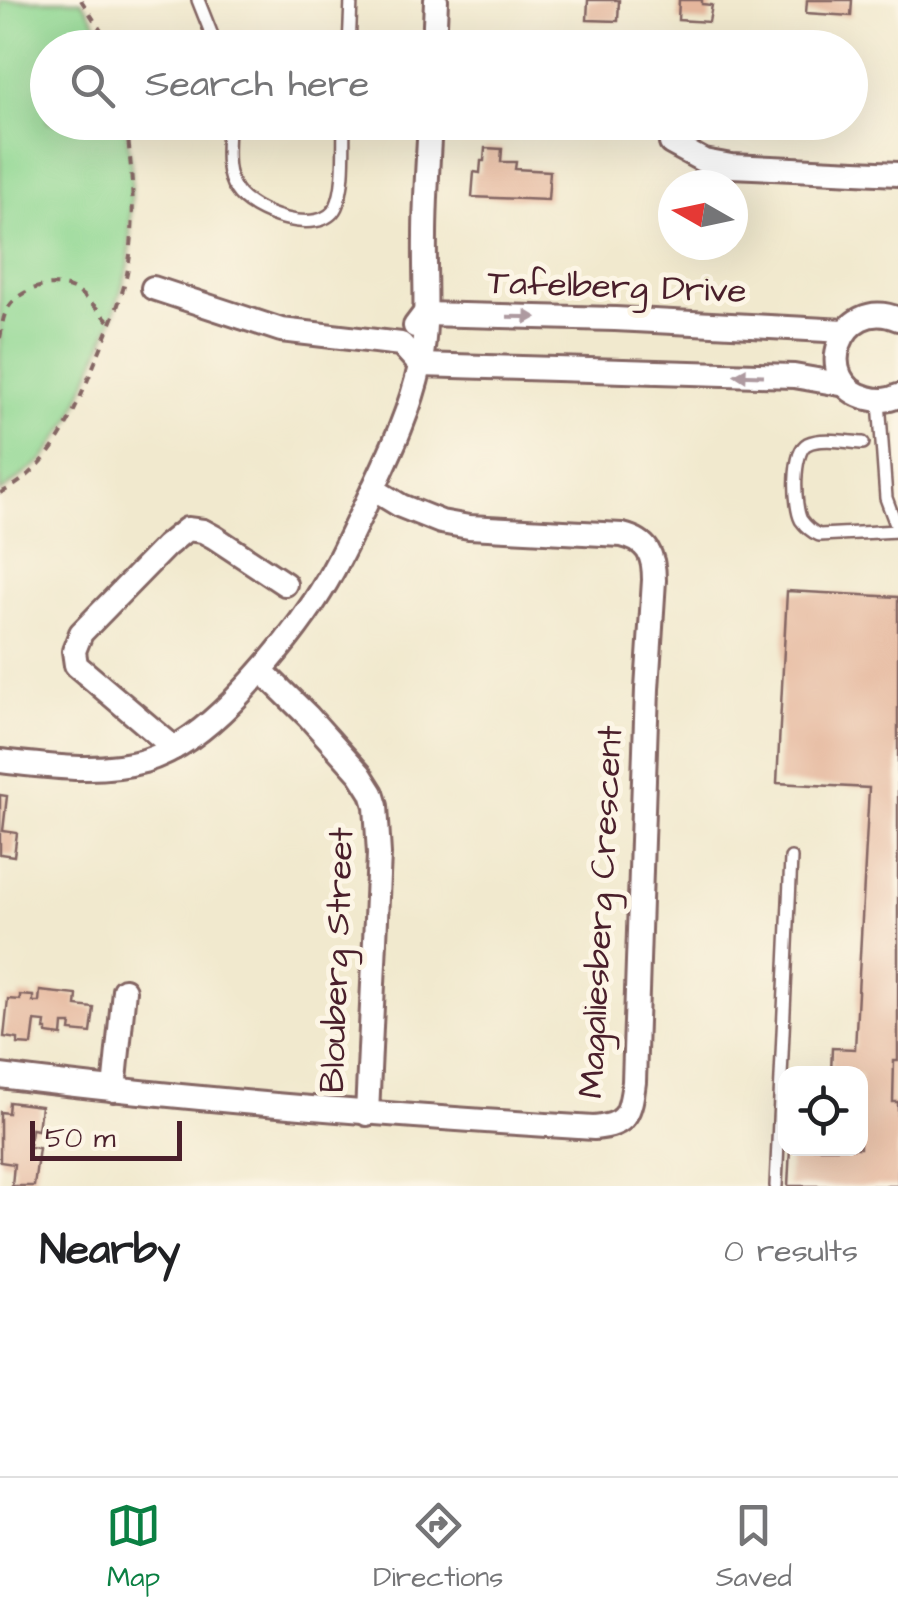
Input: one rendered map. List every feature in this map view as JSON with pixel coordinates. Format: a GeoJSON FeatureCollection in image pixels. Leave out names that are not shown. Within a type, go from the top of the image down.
{"type":"FeatureCollection","features":[{"type":"Feature","properties":{"kind":"street"},"geometry":{"type":"LineString","coordinates":[[435,30],[436,0]]}},
{"type":"Feature","properties":{"kind":"street"},"geometry":{"type":"LineString","coordinates":[[0,761],[115,766],[145,760],[174,748],[198,732],[262,671],[315,600],[373,489],[403,421],[420,365],[429,140]]}},
{"type":"Feature","properties":{"kind":"street"},"geometry":{"type":"LineString","coordinates":[[671,144],[704,161],[731,166],[898,174]]}},
{"type":"Feature","properties":{"kind":"street"},"geometry":{"type":"LineString","coordinates":[[152,288],[281,330],[401,344],[420,365],[794,376],[846,385]]}},
{"type":"Feature","properties":{"kind":"street"},"geometry":{"type":"LineString","coordinates":[[401,344],[424,314]]}},
{"type":"Feature","properties":{"kind":"street","name":"Tafelberg Drive"},"geometry":{"type":"LineString","coordinates":[[424,314],[845,331]]}},
{"type":"Feature","properties":{"kind":"street"},"geometry":{"type":"LineString","coordinates":[[889,398],[858,396],[838,372],[836,358],[838,344],[854,322],[878,314],[898,318]]}},
{"type":"Feature","properties":{"kind":"street","name":"Magaliesberg Crescent"},"geometry":{"type":"LineString","coordinates":[[0,1076],[367,1114],[594,1128],[618,1124],[629,1112],[634,1082],[654,580],[649,548],[622,535],[442,522],[401,506],[373,489]]}},
{"type":"Feature","properties":{"kind":"street"},"geometry":{"type":"LineString","coordinates":[[174,748],[76,665],[74,651],[81,634],[187,529],[214,537],[285,584]]}},
{"type":"Feature","properties":{"kind":"street","name":"Blouberg Street"},"geometry":{"type":"LineString","coordinates":[[262,671],[360,774],[376,806],[379,854],[367,1114]]}},
{"type":"Feature","properties":{"kind":"street"},"geometry":{"type":"LineString","coordinates":[[114,1090],[124,990]]}},
{"type":"Feature","properties":{"kind":"lane"},"geometry":{"type":"LineString","coordinates":[[198,0],[210,30]]}},
{"type":"Feature","properties":{"kind":"lane"},"geometry":{"type":"LineString","coordinates":[[350,30],[351,0]]}},
{"type":"Feature","properties":{"kind":"lane"},"geometry":{"type":"LineString","coordinates":[[228,140],[230,179],[244,201],[271,214],[304,222],[322,221],[336,208],[343,140]]}},
{"type":"Feature","properties":{"kind":"lane"},"geometry":{"type":"LineString","coordinates":[[863,443],[823,442],[802,447],[797,458],[797,502],[800,518],[810,530],[820,535],[898,530],[886,498],[889,398]]}},
{"type":"Feature","properties":{"kind":"lane"},"geometry":{"type":"LineString","coordinates":[[776,1186],[791,858]]}},
{"type":"Feature","properties":{"kind":"path"},"geometry":{"type":"LineString","coordinates":[[80,0],[99,30]]}},
{"type":"Feature","properties":{"kind":"path"},"geometry":{"type":"LineString","coordinates":[[0,493],[12,488],[42,460],[71,420],[111,323],[129,265],[132,174],[128,140]]}},
{"type":"Feature","properties":{"kind":"path"},"geometry":{"type":"LineString","coordinates":[[0,338],[4,315],[12,303],[42,285],[61,284],[78,292],[111,323]]}},
{"type":"Feature","properties":{"kind":"green space"},"geometry":{"type":"Polygon","coordinates":[[[0,0],[81,0],[100,30],[30,30],[30,140],[128,140],[132,175],[129,265],[111,323],[71,420],[43,460],[0,493],[0,0]]]}},
{"type":"Feature","properties":{"kind":"building"},"geometry":{"type":"Polygon","coordinates":[[[588,0],[619,0],[618,21],[587,20],[588,0]]]}},
{"type":"Feature","properties":{"kind":"building"},"geometry":{"type":"Polygon","coordinates":[[[679,0],[702,0],[702,4],[712,5],[709,22],[678,20],[679,0]]]}},
{"type":"Feature","properties":{"kind":"building"},"geometry":{"type":"Polygon","coordinates":[[[807,0],[852,0],[851,16],[806,13],[807,0]]]}},
{"type":"Feature","properties":{"kind":"building"},"geometry":{"type":"Polygon","coordinates":[[[485,148],[502,149],[501,162],[516,162],[515,169],[550,171],[548,200],[472,197],[474,172],[480,173],[485,148]]]}},
{"type":"Feature","properties":{"kind":"building"},"geometry":{"type":"Polygon","coordinates":[[[787,591],[898,597],[898,1061],[894,1061],[893,1102],[898,1102],[898,1186],[788,1186],[790,1156],[868,1156],[868,1066],[831,1066],[832,1048],[855,1049],[869,788],[777,783],[787,591]]]}},
{"type":"Feature","properties":{"kind":"building"},"geometry":{"type":"Polygon","coordinates":[[[0,795],[7,796],[3,831],[17,833],[14,856],[0,854],[0,795]]]}},
{"type":"Feature","properties":{"kind":"building"},"geometry":{"type":"Polygon","coordinates":[[[40,991],[77,995],[76,1006],[94,1008],[91,1033],[70,1031],[71,1024],[63,1024],[62,1036],[47,1034],[45,1022],[35,1021],[32,1045],[4,1037],[8,999],[33,996],[33,1002],[39,1002],[40,991]]]}},
{"type":"Feature","properties":{"kind":"building"},"geometry":{"type":"Polygon","coordinates":[[[9,1102],[41,1106],[38,1130],[31,1129],[29,1147],[39,1148],[34,1186],[12,1186],[14,1164],[0,1162],[0,1112],[8,1113],[9,1102]]]}}]}
